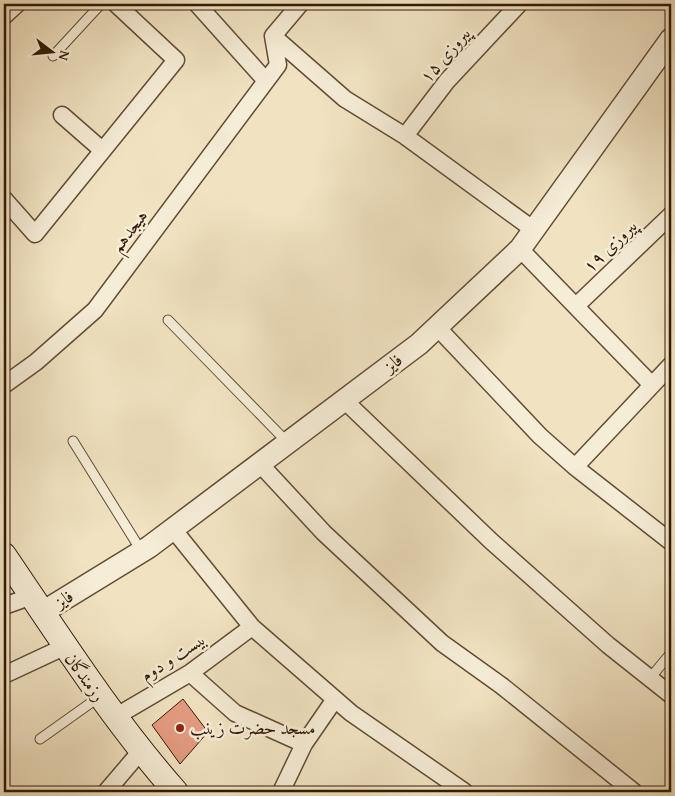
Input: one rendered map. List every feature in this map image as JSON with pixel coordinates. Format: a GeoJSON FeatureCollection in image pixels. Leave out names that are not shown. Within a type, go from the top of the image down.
{"type":"FeatureCollection","features":[{"type":"Feature","properties":{"kind":"main road","name":"رزمندگان"},"geometry":{"type":"LineString","coordinates":[[4,555],[38,604],[64,647],[100,697],[140,752],[176,792]]}},
{"type":"Feature","properties":{"kind":"street"},"geometry":{"type":"LineString","coordinates":[[4,16],[17,4]]}},
{"type":"Feature","properties":{"kind":"street"},"geometry":{"type":"LineString","coordinates":[[4,199],[35,234],[176,60],[116,4]]}},
{"type":"Feature","properties":{"kind":"street"},"geometry":{"type":"LineString","coordinates":[[197,4],[266,81]]}},
{"type":"Feature","properties":{"kind":"street"},"geometry":{"type":"LineString","coordinates":[[300,4],[273,36],[345,98],[405,136],[534,230]]}},
{"type":"Feature","properties":{"kind":"street","name":"پیروزی ۱۵"},"geometry":{"type":"LineString","coordinates":[[405,136],[447,81],[519,4]]}},
{"type":"Feature","properties":{"kind":"street","name":"هیجدهم"},"geometry":{"type":"LineString","coordinates":[[4,385],[36,362],[95,310],[278,65],[273,36]]}},
{"type":"Feature","properties":{"kind":"street","name":"فایز"},"geometry":{"type":"LineString","coordinates":[[38,604],[142,552],[419,344],[520,249],[671,39]]}},
{"type":"Feature","properties":{"kind":"street"},"geometry":{"type":"LineString","coordinates":[[62,115],[102,150]]}},
{"type":"Feature","properties":{"kind":"street","name":"پیروزی ۱۹"},"geometry":{"type":"LineString","coordinates":[[576,306],[671,215]]}},
{"type":"Feature","properties":{"kind":"street"},"geometry":{"type":"LineString","coordinates":[[520,249],[652,385]]}},
{"type":"Feature","properties":{"kind":"street"},"geometry":{"type":"LineString","coordinates":[[437,327],[540,436],[575,467],[671,542]]}},
{"type":"Feature","properties":{"kind":"street"},"geometry":{"type":"LineString","coordinates":[[575,467],[671,365]]}},
{"type":"Feature","properties":{"kind":"street"},"geometry":{"type":"LineString","coordinates":[[344,400],[491,540],[608,645],[652,677],[671,694]]}},
{"type":"Feature","properties":{"kind":"street"},"geometry":{"type":"LineString","coordinates":[[260,464],[324,534],[442,643],[502,686],[634,792]]}},
{"type":"Feature","properties":{"kind":"street"},"geometry":{"type":"LineString","coordinates":[[173,529],[252,626],[351,713],[465,792]]}},
{"type":"Feature","properties":{"kind":"street"},"geometry":{"type":"LineString","coordinates":[[4,606],[38,604]]}},
{"type":"Feature","properties":{"kind":"street","name":"بیست و دوم"},"geometry":{"type":"LineString","coordinates":[[115,716],[190,673],[252,626]]}},
{"type":"Feature","properties":{"kind":"street"},"geometry":{"type":"LineString","coordinates":[[4,675],[64,647]]}},
{"type":"Feature","properties":{"kind":"street"},"geometry":{"type":"LineString","coordinates":[[190,673],[235,712],[304,744]]}},
{"type":"Feature","properties":{"kind":"street"},"geometry":{"type":"LineString","coordinates":[[281,792],[304,744],[335,699]]}},
{"type":"Feature","properties":{"kind":"street"},"geometry":{"type":"LineString","coordinates":[[106,792],[140,752]]}},
{"type":"Feature","properties":{"kind":"lane"},"geometry":{"type":"LineString","coordinates":[[53,56],[101,4]]}},
{"type":"Feature","properties":{"kind":"lane"},"geometry":{"type":"LineString","coordinates":[[168,320],[288,443]]}},
{"type":"Feature","properties":{"kind":"lane"},"geometry":{"type":"LineString","coordinates":[[73,441],[142,552]]}},
{"type":"Feature","properties":{"kind":"lane"},"geometry":{"type":"LineString","coordinates":[[652,677],[671,653]]}},
{"type":"Feature","properties":{"kind":"lane"},"geometry":{"type":"LineString","coordinates":[[40,739],[100,697]]}},
{"type":"Feature","properties":{"kind":"building","name":"مسجد حضرت زینب"},"geometry":{"type":"Polygon","coordinates":[[[183,699],[208,732],[180,764],[152,725],[183,699]]]}},
{"type":"Feature","properties":{"kind":"place","name":"مسجد حضرت زینب"},"geometry":{"type":"Point","coordinates":[180,728]}}]}
